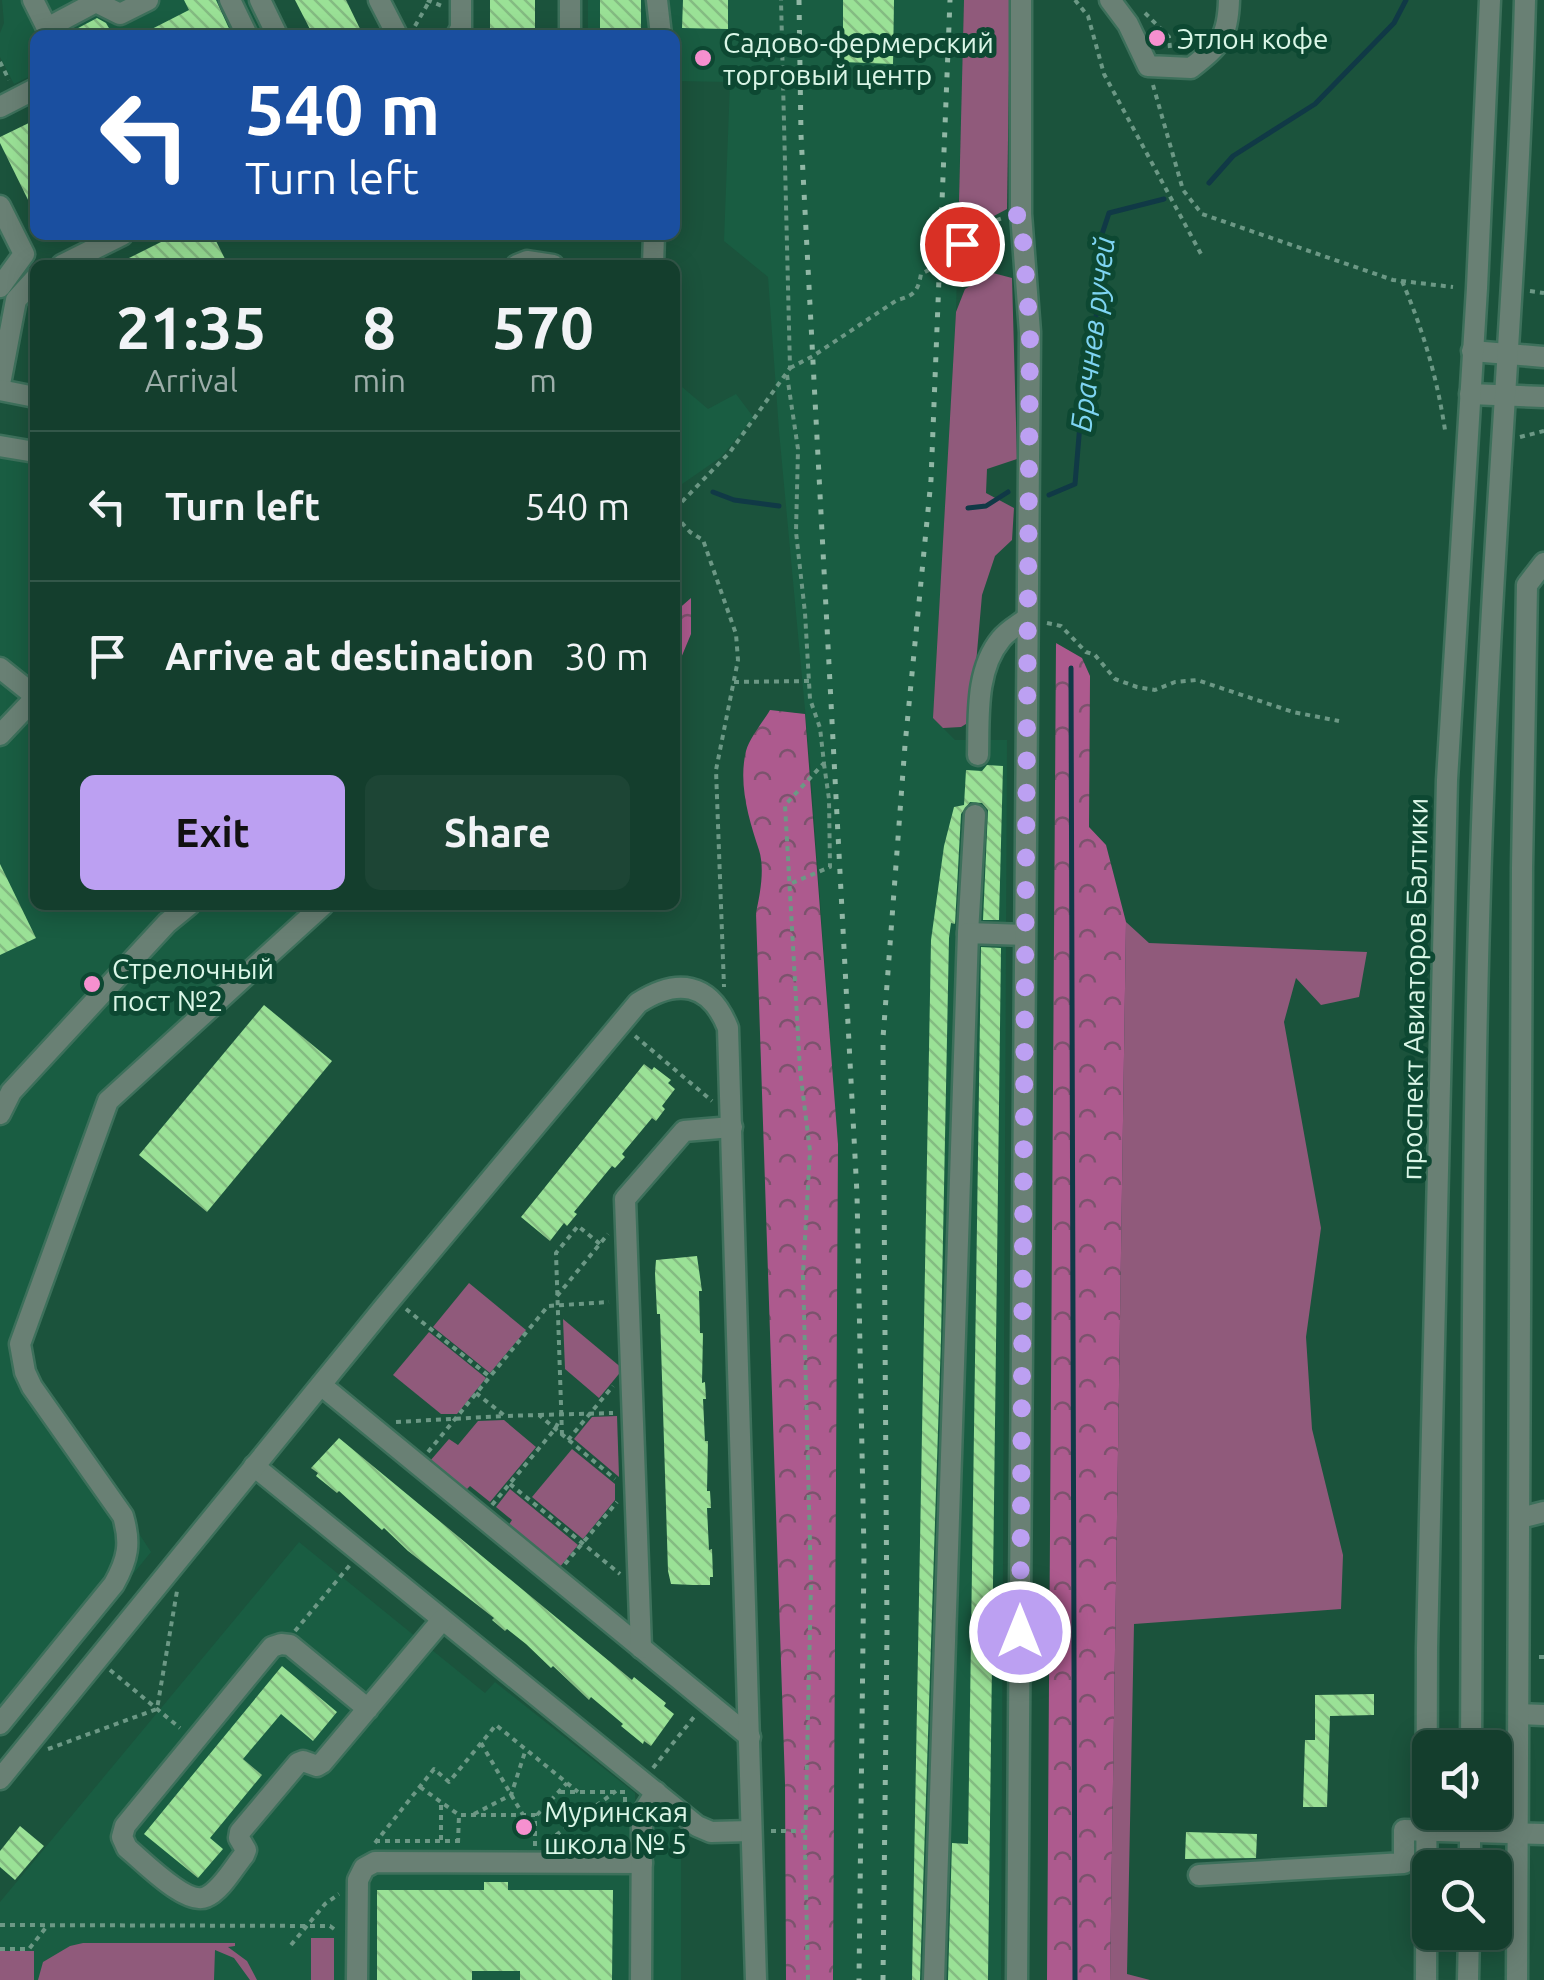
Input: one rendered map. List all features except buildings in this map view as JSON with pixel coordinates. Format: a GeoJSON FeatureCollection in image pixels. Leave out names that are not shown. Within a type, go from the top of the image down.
{"type":"FeatureCollection","features":[{"type":"Feature","properties":{"kind":"street"},"geometry":{"type":"LineString","coordinates":[[33,0],[48,30]]}},
{"type":"Feature","properties":{"kind":"street"},"geometry":{"type":"LineString","coordinates":[[51,30],[96,2],[120,14],[148,0]]}},
{"type":"Feature","properties":{"kind":"street"},"geometry":{"type":"LineString","coordinates":[[230,0],[245,30]]}},
{"type":"Feature","properties":{"kind":"street"},"geometry":{"type":"LineString","coordinates":[[260,0],[275,30]]}},
{"type":"Feature","properties":{"kind":"street"},"geometry":{"type":"LineString","coordinates":[[379,0],[394,30]]}},
{"type":"Feature","properties":{"kind":"street"},"geometry":{"type":"LineString","coordinates":[[459,30],[461,0]]}},
{"type":"Feature","properties":{"kind":"street"},"geometry":{"type":"LineString","coordinates":[[570,0],[570,30]]}},
{"type":"Feature","properties":{"kind":"street"},"geometry":{"type":"LineString","coordinates":[[657,0],[660,30]]}},
{"type":"Feature","properties":{"kind":"street"},"geometry":{"type":"LineString","coordinates":[[1017,1980],[1024,935],[1034,620],[1030,332],[1021,214],[1022,0]]}},
{"type":"Feature","properties":{"kind":"street"},"geometry":{"type":"LineString","coordinates":[[1110,0],[1128,24],[1148,66],[1192,68],[1215,49],[1228,29],[1228,0]]}},
{"type":"Feature","properties":{"kind":"street","name":"проспект Авиаторов Балтики"},"geometry":{"type":"LineString","coordinates":[[1426,1980],[1426,1648],[1447,780],[1490,0]]}},
{"type":"Feature","properties":{"kind":"street"},"geometry":{"type":"LineString","coordinates":[[1471,1730],[1473,1185],[1484,771],[1520,172],[1525,0]]}},
{"type":"Feature","properties":{"kind":"street"},"geometry":{"type":"LineString","coordinates":[[0,108],[30,92]]}},
{"type":"Feature","properties":{"kind":"street"},"geometry":{"type":"LineString","coordinates":[[0,206],[24,254],[5,292],[0,387],[30,395]]}},
{"type":"Feature","properties":{"kind":"street"},"geometry":{"type":"LineString","coordinates":[[72,260],[112,240]]}},
{"type":"Feature","properties":{"kind":"street"},"geometry":{"type":"LineString","coordinates":[[5,292],[30,280]]}},
{"type":"Feature","properties":{"kind":"street"},"geometry":{"type":"LineString","coordinates":[[1472,352],[1544,356]]}},
{"type":"Feature","properties":{"kind":"street"},"geometry":{"type":"LineString","coordinates":[[1470,394],[1544,398]]}},
{"type":"Feature","properties":{"kind":"street"},"geometry":{"type":"LineString","coordinates":[[0,446],[30,451]]}},
{"type":"Feature","properties":{"kind":"street"},"geometry":{"type":"LineString","coordinates":[[1517,1980],[1520,1518],[1531,1191],[1522,868],[1527,585],[1544,563]]}},
{"type":"Feature","properties":{"kind":"street"},"geometry":{"type":"LineString","coordinates":[[978,755],[979,697],[986,670],[1000,639],[1034,620]]}},
{"type":"Feature","properties":{"kind":"street"},"geometry":{"type":"LineString","coordinates":[[0,668],[30,693]]}},
{"type":"Feature","properties":{"kind":"street"},"geometry":{"type":"LineString","coordinates":[[0,735],[30,702]]}},
{"type":"Feature","properties":{"kind":"street"},"geometry":{"type":"LineString","coordinates":[[934,1980],[974,815]]}},
{"type":"Feature","properties":{"kind":"street"},"geometry":{"type":"LineString","coordinates":[[1522,868],[1544,867]]}},
{"type":"Feature","properties":{"kind":"street"},"geometry":{"type":"LineString","coordinates":[[0,1114],[11,1092],[166,923],[183,910]]}},
{"type":"Feature","properties":{"kind":"street"},"geometry":{"type":"LineString","coordinates":[[0,1724],[114,1584],[126,1562],[130,1537],[123,1516],[32,1387],[24,1372],[20,1344],[108,1101],[318,910]]}},
{"type":"Feature","properties":{"kind":"street"},"geometry":{"type":"LineString","coordinates":[[968,933],[1024,935]]}},
{"type":"Feature","properties":{"kind":"street"},"geometry":{"type":"LineString","coordinates":[[0,1779],[320,1385],[638,1003],[658,990],[678,986],[694,989],[722,1011],[728,1028],[756,1980]]}},
{"type":"Feature","properties":{"kind":"street"},"geometry":{"type":"LineString","coordinates":[[642,1648],[628,1484],[633,1412],[626,1199],[676,1137],[694,1128],[732,1126]]}},
{"type":"Feature","properties":{"kind":"street"},"geometry":{"type":"LineString","coordinates":[[320,1385],[750,1738]]}},
{"type":"Feature","properties":{"kind":"street"},"geometry":{"type":"LineString","coordinates":[[254,1466],[442,1620],[652,1783],[697,1826],[711,1832],[751,1832]]}},
{"type":"Feature","properties":{"kind":"street"},"geometry":{"type":"LineString","coordinates":[[1520,1518],[1544,1512]]}},
{"type":"Feature","properties":{"kind":"street"},"geometry":{"type":"LineString","coordinates":[[368,1709],[290,1646],[280,1644],[272,1648],[124,1826],[122,1837],[127,1848],[186,1897],[195,1900],[212,1894],[244,1855],[240,1832],[298,1763],[302,1760],[322,1764],[368,1709],[442,1620]]}},
{"type":"Feature","properties":{"kind":"street"},"geometry":{"type":"LineString","coordinates":[[1520,1714],[1544,1715]]}},
{"type":"Feature","properties":{"kind":"street"},"geometry":{"type":"LineString","coordinates":[[642,1980],[642,1814],[652,1783]]}},
{"type":"Feature","properties":{"kind":"street"},"geometry":{"type":"LineString","coordinates":[[1199,1875],[1404,1863],[1404,1830],[1433,1830]]}},
{"type":"Feature","properties":{"kind":"street"},"geometry":{"type":"LineString","coordinates":[[1510,1830],[1544,1834]]}},
{"type":"Feature","properties":{"kind":"street"},"geometry":{"type":"LineString","coordinates":[[358,1980],[358,1880],[375,1852],[458,1852],[535,1863],[642,1863]]}},
{"type":"Feature","properties":{"kind":"street"},"geometry":{"type":"LineString","coordinates":[[1468,1950],[1468,1980]]}},
{"type":"Feature","properties":{"kind":"path"},"geometry":{"type":"LineString","coordinates":[[411,30],[430,0]]}},
{"type":"Feature","properties":{"kind":"path"},"geometry":{"type":"LineString","coordinates":[[680,507],[730,452],[790,368],[780,0]]}},
{"type":"Feature","properties":{"kind":"path"},"geometry":{"type":"LineString","coordinates":[[1074,0],[1088,16],[1104,74],[1201,254]]}},
{"type":"Feature","properties":{"kind":"path"},"geometry":{"type":"LineString","coordinates":[[1136,5],[1169,37],[1171,66]]}},
{"type":"Feature","properties":{"kind":"path"},"geometry":{"type":"LineString","coordinates":[[1148,66],[1183,190],[1202,214],[1402,281],[1454,287]]}},
{"type":"Feature","properties":{"kind":"path"},"geometry":{"type":"LineString","coordinates":[[790,368],[897,300],[911,297],[918,289],[921,274],[942,264],[976,227],[1021,214]]}},
{"type":"Feature","properties":{"kind":"path"},"geometry":{"type":"LineString","coordinates":[[1402,281],[1437,380],[1445,430]]}},
{"type":"Feature","properties":{"kind":"path"},"geometry":{"type":"LineString","coordinates":[[1530,292],[1544,292]]}},
{"type":"Feature","properties":{"kind":"path"},"geometry":{"type":"LineString","coordinates":[[787,375],[798,449],[796,532],[809,681],[829,799],[830,867],[792,883]]}},
{"type":"Feature","properties":{"kind":"path"},"geometry":{"type":"LineString","coordinates":[[1520,437],[1544,431]]}},
{"type":"Feature","properties":{"kind":"path"},"geometry":{"type":"LineString","coordinates":[[680,517],[702,540],[736,634],[738,660],[716,770],[725,998],[722,1011]]}},
{"type":"Feature","properties":{"kind":"path"},"geometry":{"type":"LineString","coordinates":[[1034,620],[1061,626],[1115,679],[1136,688],[1155,690],[1175,682],[1197,680],[1293,712],[1340,720]]}},
{"type":"Feature","properties":{"kind":"path"},"geometry":{"type":"LineString","coordinates":[[734,682],[809,681]]}},
{"type":"Feature","properties":{"kind":"path"},"geometry":{"type":"LineString","coordinates":[[808,1980],[806,1830],[812,1584],[803,1274],[810,1151],[800,1070],[785,805],[824,763]]}},
{"type":"Feature","properties":{"kind":"path"},"geometry":{"type":"LineString","coordinates":[[631,1033],[718,1107]]}},
{"type":"Feature","properties":{"kind":"path"},"geometry":{"type":"LineString","coordinates":[[558,1296],[626,1213]]}},
{"type":"Feature","properties":{"kind":"path"},"geometry":{"type":"LineString","coordinates":[[562,1435],[556,1253],[578,1226],[600,1244]]}},
{"type":"Feature","properties":{"kind":"path"},"geometry":{"type":"LineString","coordinates":[[418,1465],[548,1306],[629,1301]]}},
{"type":"Feature","properties":{"kind":"path"},"geometry":{"type":"LineString","coordinates":[[406,1308],[490,1377]]}},
{"type":"Feature","properties":{"kind":"path"},"geometry":{"type":"LineString","coordinates":[[568,1440],[631,1364]]}},
{"type":"Feature","properties":{"kind":"path"},"geometry":{"type":"LineString","coordinates":[[476,1393],[505,1416]]}},
{"type":"Feature","properties":{"kind":"path"},"geometry":{"type":"LineString","coordinates":[[397,1420],[633,1412]]}},
{"type":"Feature","properties":{"kind":"path"},"geometry":{"type":"LineString","coordinates":[[482,1518],[555,1429],[562,1414]]}},
{"type":"Feature","properties":{"kind":"path"},"geometry":{"type":"LineString","coordinates":[[538,1415],[628,1484],[555,1578]]}},
{"type":"Feature","properties":{"kind":"path"},"geometry":{"type":"LineString","coordinates":[[510,1484],[640,1590]]}},
{"type":"Feature","properties":{"kind":"path"},"geometry":{"type":"LineString","coordinates":[[280,1644],[360,1552]]}},
{"type":"Feature","properties":{"kind":"path"},"geometry":{"type":"LineString","coordinates":[[157,1709],[177,1588]]}},
{"type":"Feature","properties":{"kind":"path"},"geometry":{"type":"LineString","coordinates":[[110,1670],[195,1740]]}},
{"type":"Feature","properties":{"kind":"path"},"geometry":{"type":"LineString","coordinates":[[652,1783],[707,1702]]}},
{"type":"Feature","properties":{"kind":"path"},"geometry":{"type":"LineString","coordinates":[[44,1751],[157,1709]]}},
{"type":"Feature","properties":{"kind":"path"},"geometry":{"type":"LineString","coordinates":[[375,1852],[434,1769],[449,1782],[496,1724],[578,1792]]}},
{"type":"Feature","properties":{"kind":"path"},"geometry":{"type":"LineString","coordinates":[[481,1743],[523,1815]]}},
{"type":"Feature","properties":{"kind":"path"},"geometry":{"type":"LineString","coordinates":[[472,1815],[511,1795],[526,1749]]}},
{"type":"Feature","properties":{"kind":"path"},"geometry":{"type":"LineString","coordinates":[[420,1787],[458,1815],[540,1815],[567,1783]]}},
{"type":"Feature","properties":{"kind":"path"},"geometry":{"type":"LineString","coordinates":[[560,1792],[625,1792],[625,1808]]}},
{"type":"Feature","properties":{"kind":"path"},"geometry":{"type":"LineString","coordinates":[[548,1842],[616,1792]]}},
{"type":"Feature","properties":{"kind":"path"},"geometry":{"type":"LineString","coordinates":[[441,1841],[442,1804]]}},
{"type":"Feature","properties":{"kind":"path"},"geometry":{"type":"LineString","coordinates":[[458,1815],[458,1852]]}},
{"type":"Feature","properties":{"kind":"path"},"geometry":{"type":"LineString","coordinates":[[535,1863],[536,1815]]}},
{"type":"Feature","properties":{"kind":"path"},"geometry":{"type":"LineString","coordinates":[[751,1832],[806,1830]]}},
{"type":"Feature","properties":{"kind":"path"},"geometry":{"type":"LineString","coordinates":[[375,1852],[441,1841],[458,1852]]}},
{"type":"Feature","properties":{"kind":"path"},"geometry":{"type":"LineString","coordinates":[[291,1945],[325,1904],[358,1880]]}},
{"type":"Feature","properties":{"kind":"path"},"geometry":{"type":"LineString","coordinates":[[0,1924],[330,1926],[340,1933]]}},
{"type":"Feature","properties":{"kind":"path"},"geometry":{"type":"LineString","coordinates":[[0,1949],[29,1949],[48,1925]]}},
{"type":"Feature","properties":{"kind":"shaded area"},"geometry":{"type":"Polygon","coordinates":[[[2,0],[250,0],[265,30],[30,30],[30,76],[14,84],[0,57],[2,0]]]}},
{"type":"Feature","properties":{"kind":"shaded area"},"geometry":{"type":"Polygon","coordinates":[[[588,0],[964,0],[956,312],[933,718],[955,740],[1007,740],[1001,1980],[833,1980],[838,1144],[768,277],[724,241],[730,82],[680,81],[680,30],[588,30],[588,0]]]}},
{"type":"Feature","properties":{"kind":"shaded area"},"geometry":{"type":"Polygon","coordinates":[[[964,0],[1010,0],[1007,209],[992,217],[965,217],[959,201],[964,0]]]}},
{"type":"Feature","properties":{"kind":"shaded area"},"geometry":{"type":"Polygon","coordinates":[[[993,273],[1012,278],[1017,459],[987,469],[986,493],[1014,508],[1012,540],[995,556],[982,595],[971,721],[961,727],[943,728],[933,718],[956,312],[965,289],[993,273]]]}},
{"type":"Feature","properties":{"kind":"shaded area"},"geometry":{"type":"Polygon","coordinates":[[[680,385],[708,409],[736,394],[754,418],[721,457],[680,486],[680,385]]]}},
{"type":"Feature","properties":{"kind":"shaded area"},"geometry":{"type":"Polygon","coordinates":[[[0,436],[30,441],[30,910],[333,910],[112,1114],[23,1356],[151,1552],[0,1737],[0,436]]]}},
{"type":"Feature","properties":{"kind":"shaded area"},"geometry":{"type":"Polygon","coordinates":[[[1126,922],[1149,943],[1367,952],[1359,997],[1321,1005],[1296,978],[1284,1022],[1321,1228],[1306,1337],[1312,1429],[1343,1555],[1341,1609],[1134,1624],[1127,1974],[1150,1980],[1110,1980],[1126,922]]]}},
{"type":"Feature","properties":{"kind":"shaded area"},"geometry":{"type":"Polygon","coordinates":[[[469,1283],[526,1330],[490,1373],[433,1327],[469,1283]]]}},
{"type":"Feature","properties":{"kind":"shaded area"},"geometry":{"type":"Polygon","coordinates":[[[563,1319],[623,1369],[599,1398],[565,1369],[563,1319]]]}},
{"type":"Feature","properties":{"kind":"shaded area"},"geometry":{"type":"Polygon","coordinates":[[[429,1332],[486,1378],[457,1414],[441,1414],[393,1375],[429,1332]]]}},
{"type":"Feature","properties":{"kind":"shaded area"},"geometry":{"type":"Polygon","coordinates":[[[617,1416],[619,1477],[574,1439],[592,1417],[617,1416]]]}},
{"type":"Feature","properties":{"kind":"shaded area"},"geometry":{"type":"Polygon","coordinates":[[[504,1420],[536,1447],[490,1502],[470,1486],[465,1491],[430,1461],[449,1439],[458,1445],[478,1421],[504,1420]]]}},
{"type":"Feature","properties":{"kind":"shaded area"},"geometry":{"type":"Polygon","coordinates":[[[572,1449],[615,1484],[615,1500],[583,1539],[532,1497],[572,1449]]]}},
{"type":"Feature","properties":{"kind":"shaded area"},"geometry":{"type":"Polygon","coordinates":[[[510,1489],[578,1545],[559,1568],[508,1526],[512,1520],[496,1507],[510,1489]]]}},
{"type":"Feature","properties":{"kind":"shaded area"},"geometry":{"type":"Polygon","coordinates":[[[299,1542],[485,1693],[495,1682],[635,1793],[636,1819],[655,1812],[681,1834],[681,1980],[0,1980],[0,1902],[299,1542]]]}},
{"type":"Feature","properties":{"kind":"shaded area"},"geometry":{"type":"Polygon","coordinates":[[[311,1938],[334,1938],[334,1980],[311,1980],[311,1938]]]}},
{"type":"Feature","properties":{"kind":"shaded area"},"geometry":{"type":"Polygon","coordinates":[[[83,1943],[235,1943],[228,1947],[247,1961],[257,1980],[250,1980],[234,1958],[215,1950],[214,1980],[38,1980],[43,1962],[83,1943]]]}},
{"type":"Feature","properties":{"kind":"shaded area"},"geometry":{"type":"Polygon","coordinates":[[[0,1951],[34,1951],[34,1980],[0,1980],[0,1951]]]}},
{"type":"Feature","properties":{"kind":"green space"},"geometry":{"type":"Polygon","coordinates":[[[691,598],[691,634],[680,667],[680,608],[691,598]]]}},
{"type":"Feature","properties":{"kind":"green space"},"geometry":{"type":"Polygon","coordinates":[[[1056,643],[1082,658],[1090,676],[1089,827],[1106,845],[1126,922],[1110,1980],[1047,1980],[1056,643]]]}},
{"type":"Feature","properties":{"kind":"green space"},"geometry":{"type":"Polygon","coordinates":[[[770,710],[805,714],[838,1144],[833,1980],[786,1980],[785,1783],[756,913],[762,865],[743,776],[748,746],[770,710]]]}},
{"type":"Feature","properties":{"kind":"waterway","name":"Брачнев ручей"},"geometry":{"type":"LineString","coordinates":[[1209,183],[1233,156],[1315,104],[1394,23],[1406,0]]}},
{"type":"Feature","properties":{"kind":"waterway","name":"Брачнев ручей"},"geometry":{"type":"LineString","coordinates":[[1049,495],[1075,484],[1085,364],[1099,303],[1100,240],[1109,213],[1164,199]]}},
{"type":"Feature","properties":{"kind":"waterway"},"geometry":{"type":"LineString","coordinates":[[713,492],[734,500],[779,506]]}},
{"type":"Feature","properties":{"kind":"waterway","name":"Брачнев ручей"},"geometry":{"type":"LineString","coordinates":[[968,508],[986,506],[1008,492]]}},
{"type":"Feature","properties":{"kind":"waterway"},"geometry":{"type":"LineString","coordinates":[[1071,668],[1075,1980]]}},
{"type":"Feature","properties":{"kind":"railway"},"geometry":{"type":"LineString","coordinates":[[799,0],[801,135],[857,1194],[864,1553],[859,1980]]}},
{"type":"Feature","properties":{"kind":"railway"},"geometry":{"type":"LineString","coordinates":[[883,1980],[887,1632],[883,1038],[905,745],[931,480],[950,0]]}},
{"type":"Feature","properties":{"kind":"place","name":"Этлон кофе"},"geometry":{"type":"Point","coordinates":[1157,38]}},
{"type":"Feature","properties":{"kind":"place","name":"Садово-фермерский торговый центр"},"geometry":{"type":"Point","coordinates":[703,58]}},
{"type":"Feature","properties":{"kind":"place","name":"Стрелочный пост №2"},"geometry":{"type":"Point","coordinates":[92,984]}},
{"type":"Feature","properties":{"kind":"place","name":"Муринская школа № 5"},"geometry":{"type":"Point","coordinates":[524,1827]}},
{"type":"Feature","properties":{"kind":"route"},"geometry":{"type":"LineString","coordinates":[[962,244],[976,227],[1021,214],[1030,332],[1020,1632]]}}]}
